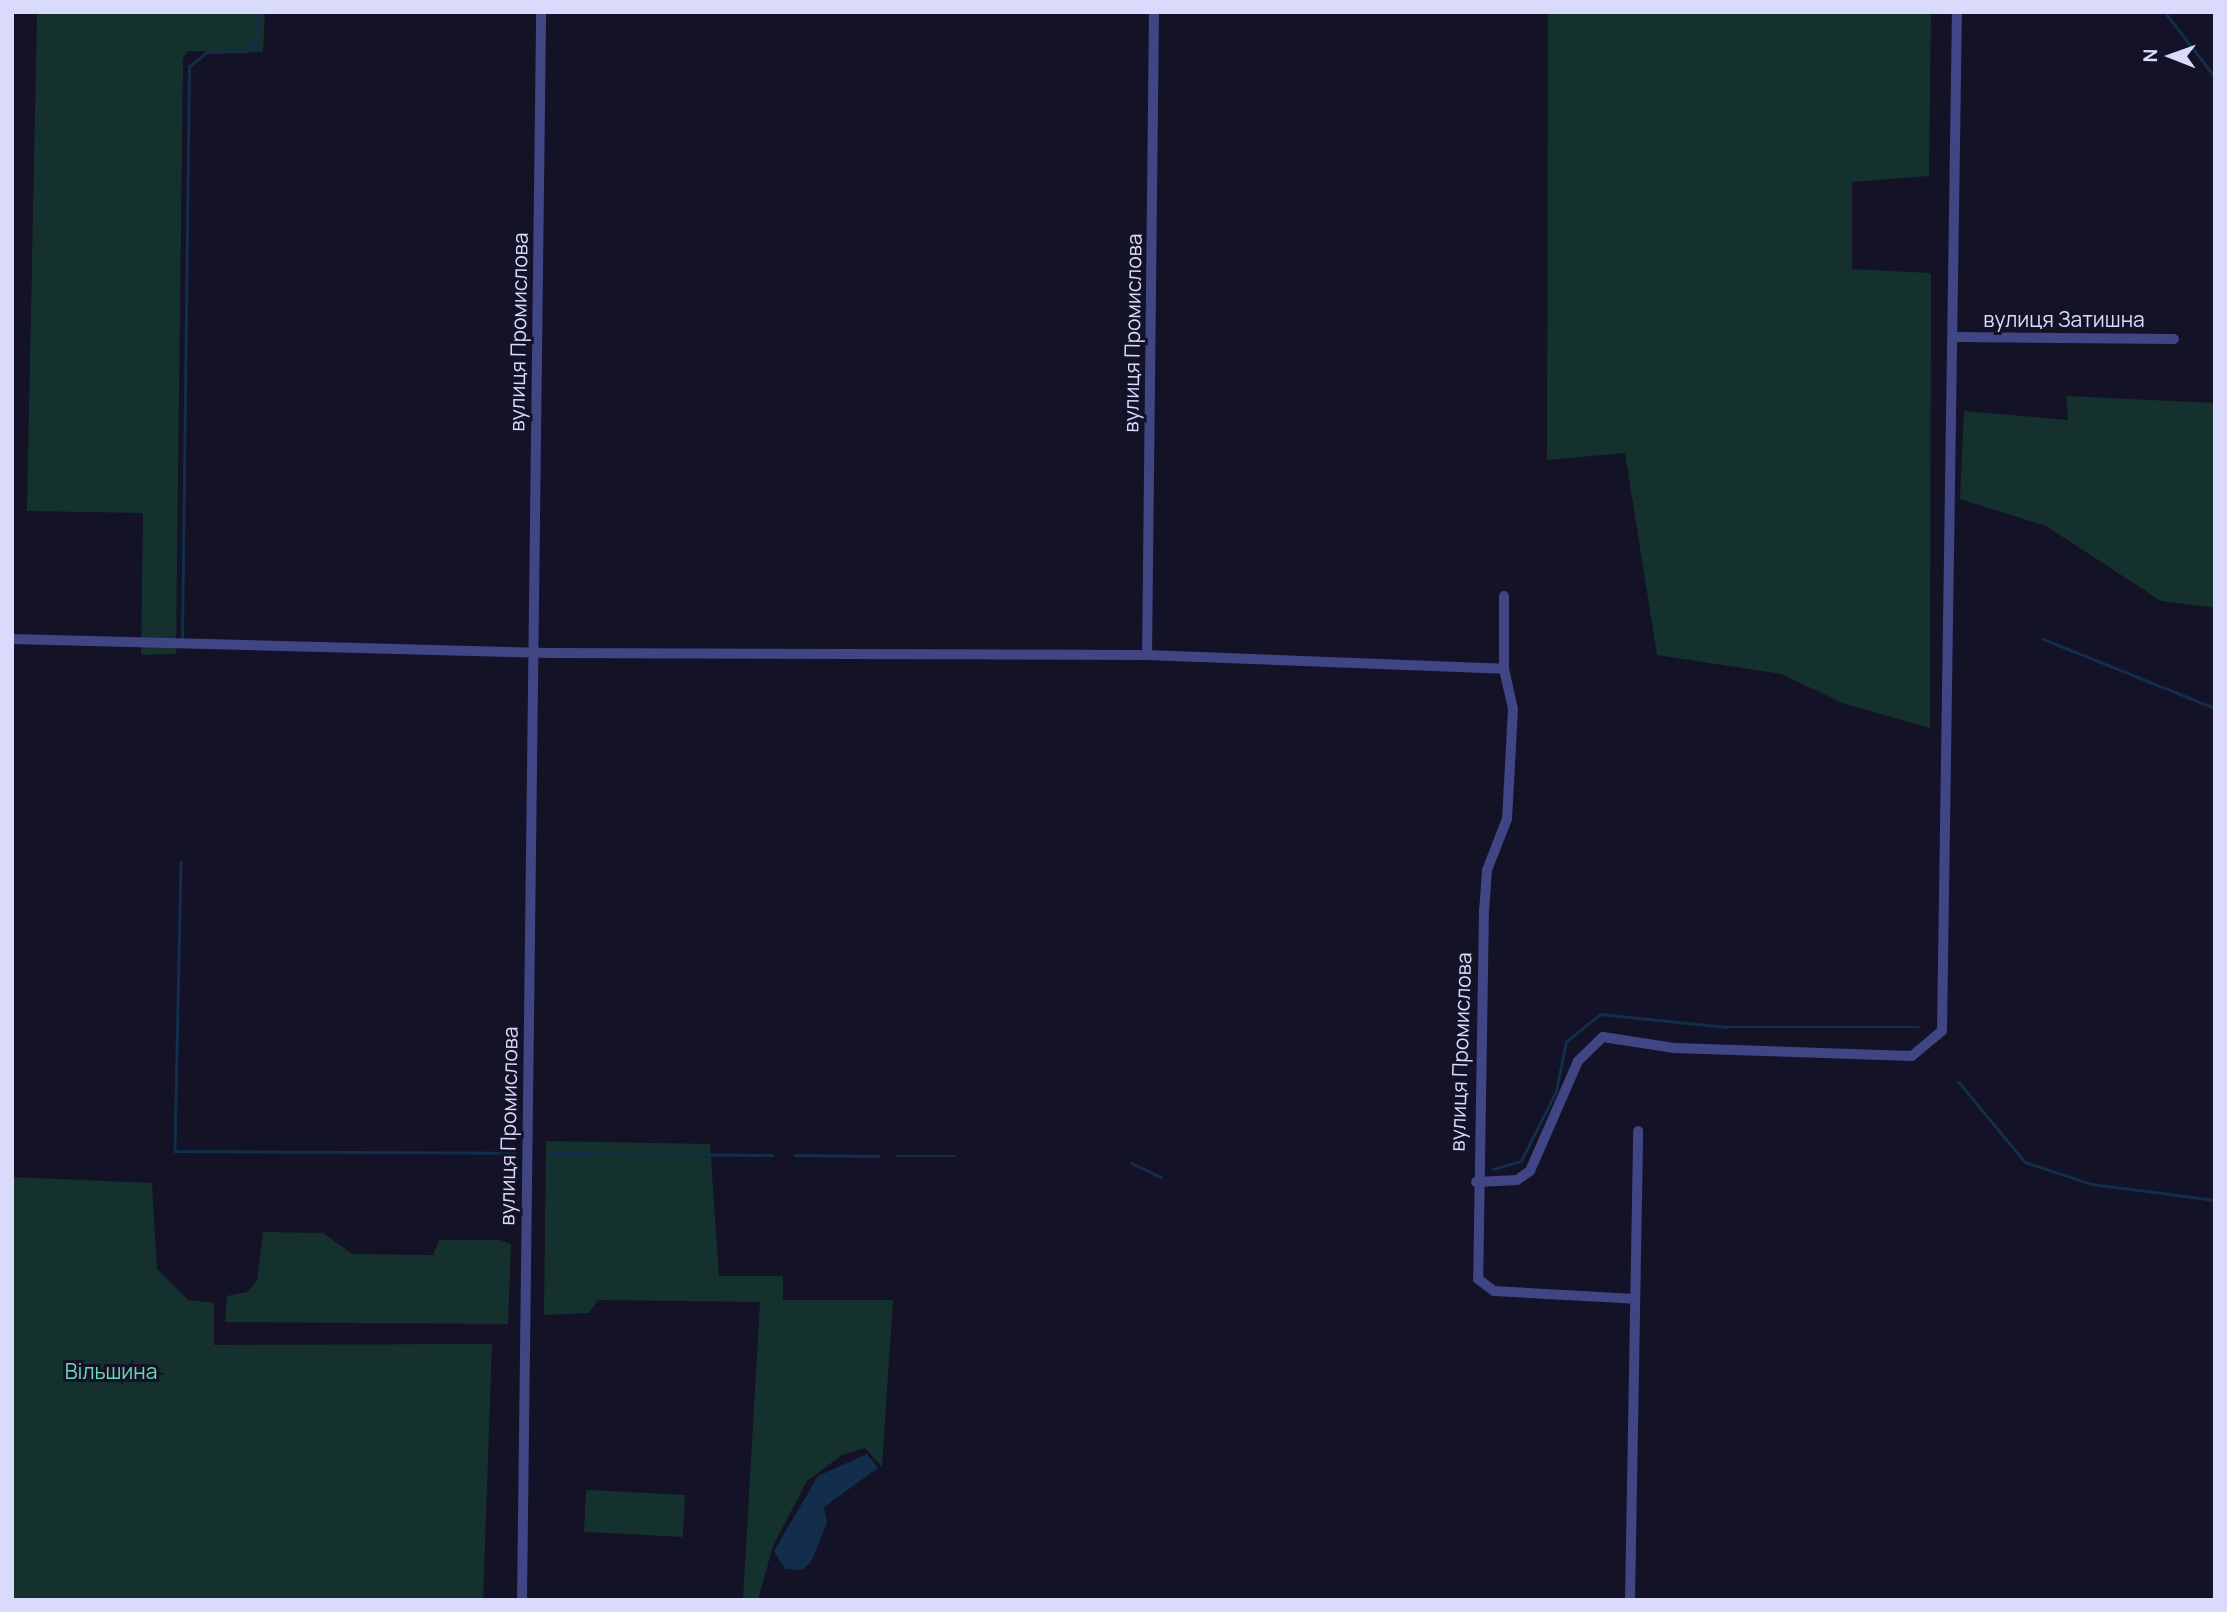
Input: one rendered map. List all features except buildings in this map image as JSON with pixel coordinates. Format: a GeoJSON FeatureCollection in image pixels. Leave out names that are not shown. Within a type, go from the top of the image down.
{"type":"FeatureCollection","features":[{"type":"Feature","properties":{"kind":"street","name":"вулиця Промислова"},"geometry":{"type":"LineString","coordinates":[[522,1600],[541,12]]}},
{"type":"Feature","properties":{"kind":"street","name":"вулиця Промислова"},"geometry":{"type":"LineString","coordinates":[[1147,655],[1154,12]]}},
{"type":"Feature","properties":{"kind":"street"},"geometry":{"type":"LineString","coordinates":[[1476,1182],[1517,1180],[1530,1171],[1578,1061],[1603,1037],[1674,1048],[1912,1056],[1942,1031],[1954,337],[1956,12]]}},
{"type":"Feature","properties":{"kind":"street","name":"вулиця Затишна"},"geometry":{"type":"LineString","coordinates":[[1954,337],[2174,339]]}},
{"type":"Feature","properties":{"kind":"street","name":"вулиця Промислова"},"geometry":{"type":"LineString","coordinates":[[1504,596],[1504,668],[1513,709],[1507,819],[1487,870],[1476,1182],[1478,1275],[1486,1289],[1635,1299]]}},
{"type":"Feature","properties":{"kind":"street"},"geometry":{"type":"LineString","coordinates":[[12,639],[533,652],[1147,655],[1504,668]]}},
{"type":"Feature","properties":{"kind":"street"},"geometry":{"type":"LineString","coordinates":[[1630,1600],[1638,1130]]}},
{"type":"Feature","properties":{"kind":"green space"},"geometry":{"type":"Polygon","coordinates":[[[37,12],[265,12],[263,52],[188,51],[183,59],[176,654],[141,655],[143,513],[27,511],[37,12]]]}},
{"type":"Feature","properties":{"kind":"green space"},"geometry":{"type":"Polygon","coordinates":[[[1548,12],[1931,12],[1929,176],[1852,182],[1852,269],[1931,273],[1930,728],[1845,704],[1781,674],[1657,655],[1625,453],[1547,460],[1548,12]]]}},
{"type":"Feature","properties":{"kind":"green space"},"geometry":{"type":"Polygon","coordinates":[[[2066,396],[2215,403],[2215,608],[2161,601],[2046,526],[1960,499],[1964,411],[2068,420],[2066,396]]]}},
{"type":"Feature","properties":{"kind":"green space"},"geometry":{"type":"Polygon","coordinates":[[[546,1141],[710,1144],[719,1276],[783,1276],[783,1300],[893,1300],[882,1467],[865,1448],[842,1455],[807,1481],[773,1546],[758,1600],[743,1600],[760,1302],[598,1300],[589,1313],[544,1315],[546,1141]]]}},
{"type":"Feature","properties":{"kind":"green space","name":"Вільшина"},"geometry":{"type":"Polygon","coordinates":[[[12,1177],[152,1183],[157,1269],[188,1300],[214,1303],[214,1345],[492,1344],[483,1600],[12,1600],[12,1177]]]}},
{"type":"Feature","properties":{"kind":"green space"},"geometry":{"type":"Polygon","coordinates":[[[263,1232],[323,1233],[352,1254],[433,1255],[439,1240],[500,1240],[511,1244],[508,1324],[225,1322],[227,1296],[248,1292],[257,1280],[263,1232]]]}},
{"type":"Feature","properties":{"kind":"green space"},"geometry":{"type":"Polygon","coordinates":[[[586,1490],[685,1495],[683,1537],[584,1532],[586,1490]]]}},
{"type":"Feature","properties":{"kind":"water"},"geometry":{"type":"Polygon","coordinates":[[[867,1454],[878,1468],[824,1507],[827,1523],[811,1562],[802,1570],[785,1569],[774,1551],[818,1476],[867,1454]]]}},
{"type":"Feature","properties":{"kind":"waterway"},"geometry":{"type":"LineString","coordinates":[[182,640],[189,67],[207,52],[248,51],[256,40],[257,12]]}},
{"type":"Feature","properties":{"kind":"waterway"},"geometry":{"type":"LineString","coordinates":[[2165,12],[2215,77]]}},
{"type":"Feature","properties":{"kind":"waterway"},"geometry":{"type":"LineString","coordinates":[[2043,639],[2215,708]]}},
{"type":"Feature","properties":{"kind":"waterway"},"geometry":{"type":"LineString","coordinates":[[181,862],[175,1151],[515,1153]]}},
{"type":"Feature","properties":{"kind":"waterway"},"geometry":{"type":"LineString","coordinates":[[1493,1169],[1521,1161],[1556,1091],[1566,1042],[1600,1014],[1726,1027],[1919,1027]]}},
{"type":"Feature","properties":{"kind":"waterway"},"geometry":{"type":"LineString","coordinates":[[1959,1082],[2025,1162],[2092,1184],[2215,1200]]}},
{"type":"Feature","properties":{"kind":"waterway"},"geometry":{"type":"LineString","coordinates":[[548,1153],[772,1155]]}},
{"type":"Feature","properties":{"kind":"waterway"},"geometry":{"type":"LineString","coordinates":[[795,1155],[878,1156]]}},
{"type":"Feature","properties":{"kind":"waterway"},"geometry":{"type":"LineString","coordinates":[[896,1156],[955,1156]]}},
{"type":"Feature","properties":{"kind":"waterway"},"geometry":{"type":"LineString","coordinates":[[1131,1163],[1161,1177]]}}]}
